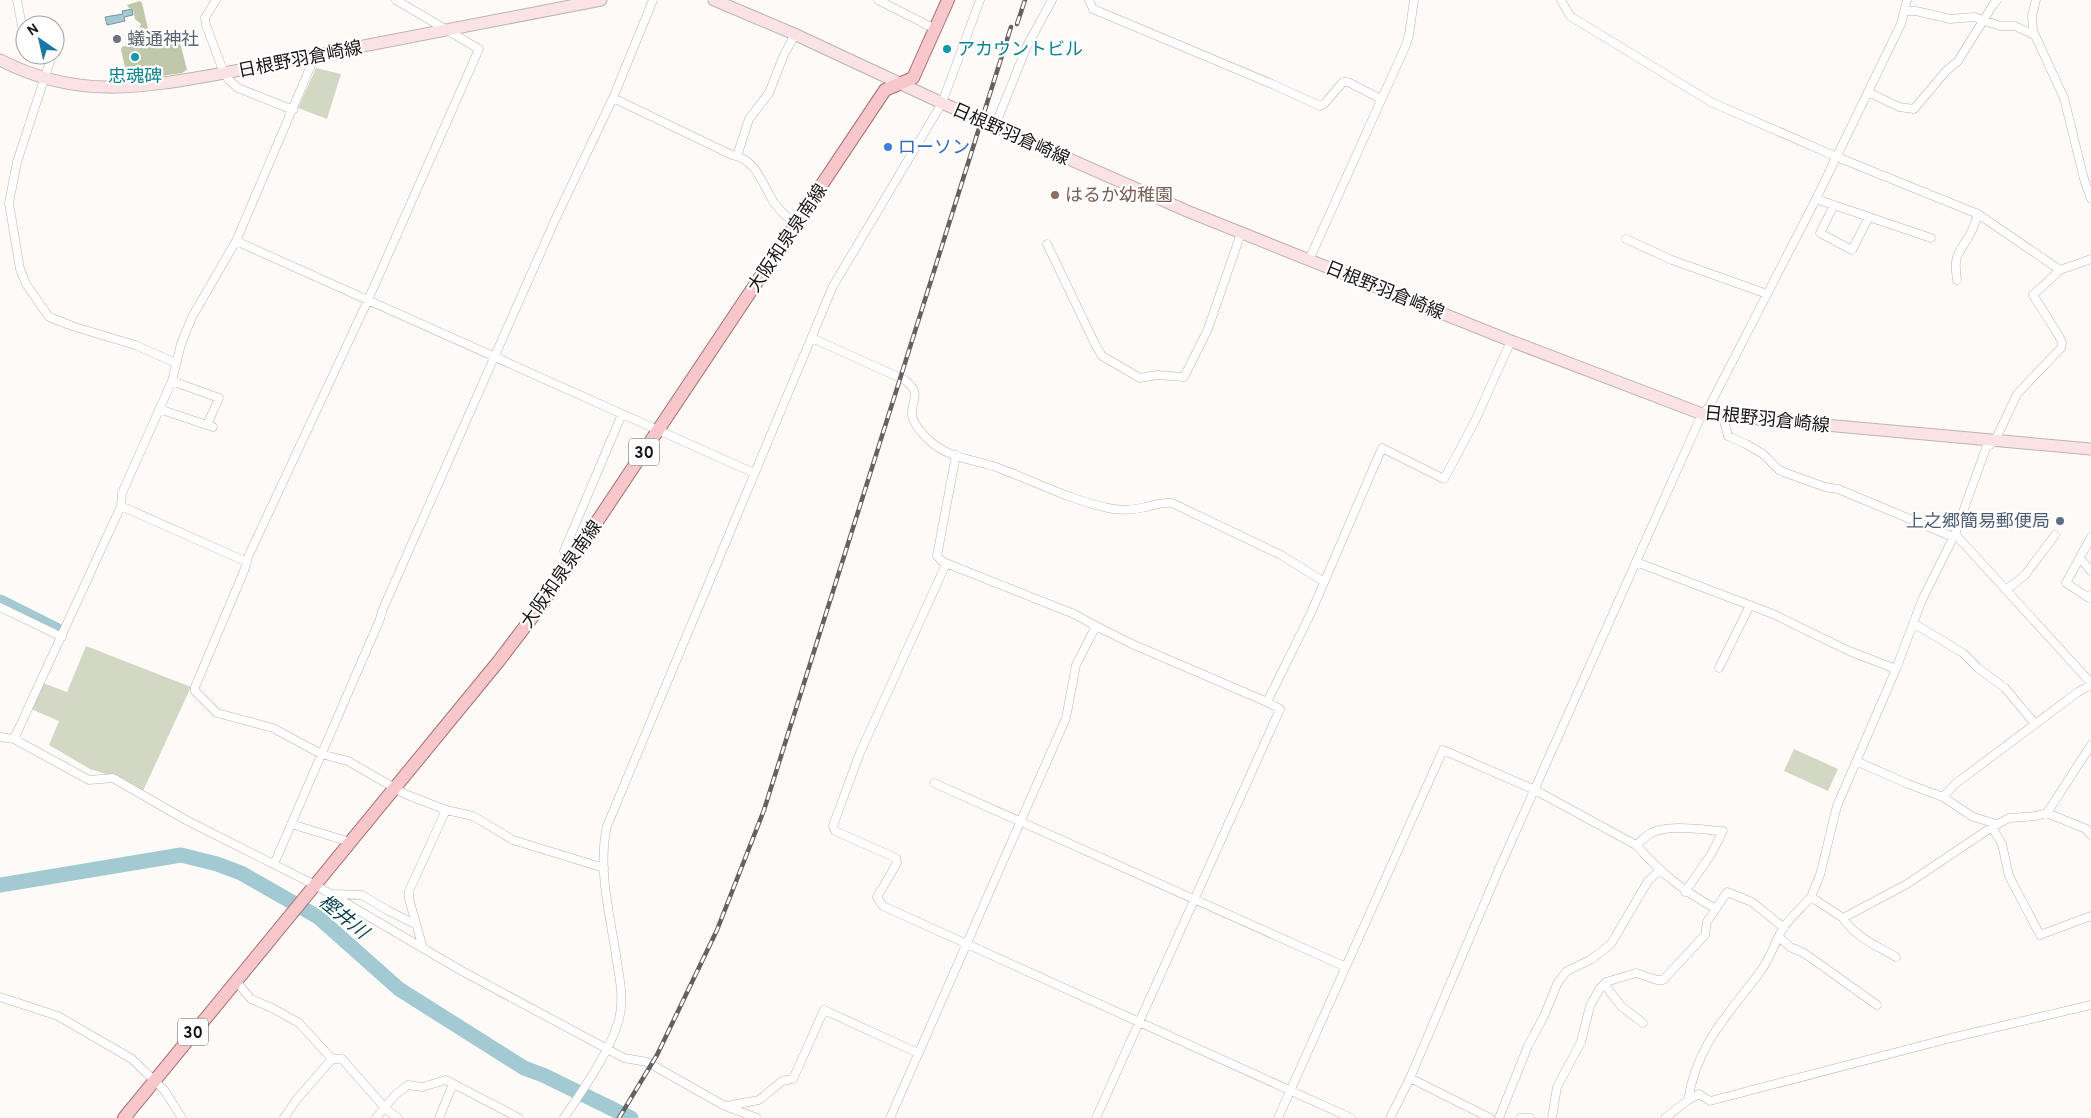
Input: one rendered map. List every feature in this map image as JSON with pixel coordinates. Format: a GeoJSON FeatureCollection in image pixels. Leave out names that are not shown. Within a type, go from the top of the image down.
{"type":"FeatureCollection","features":[{"type":"Feature","properties":{"kind":"main road","name":"日根野羽倉崎線"},"geometry":{"type":"LineString","coordinates":[[0,60],[45,78],[72,85],[97,88],[126,88],[164,84],[224,73],[601,0]]}},
{"type":"Feature","properties":{"kind":"main road","name":"大阪和泉泉南線"},"geometry":{"type":"LineString","coordinates":[[124,1118],[507,650],[569,564],[885,90],[913,78],[948,0]]}},
{"type":"Feature","properties":{"kind":"main road","name":"日根野羽倉崎線"},"geometry":{"type":"LineString","coordinates":[[718,1],[795,34],[942,103],[1187,211],[1511,341],[1702,414],[2091,449]]}},
{"type":"Feature","properties":{"kind":"street"},"geometry":{"type":"LineString","coordinates":[[17,0],[20,15]]}},
{"type":"Feature","properties":{"kind":"street"},"geometry":{"type":"LineString","coordinates":[[216,0],[205,18],[224,73],[238,88],[293,110]]}},
{"type":"Feature","properties":{"kind":"street"},"geometry":{"type":"LineString","coordinates":[[396,0],[479,49],[368,300],[247,562],[195,691],[217,713],[273,728],[321,754],[348,761],[394,788],[446,810],[473,816],[514,840],[604,868]]}},
{"type":"Feature","properties":{"kind":"street"},"geometry":{"type":"LineString","coordinates":[[274,864],[382,611],[555,220],[613,98],[653,0]]}},
{"type":"Feature","properties":{"kind":"street"},"geometry":{"type":"LineString","coordinates":[[567,1116],[606,1050],[620,1018],[621,998],[604,868],[603,842],[606,826],[833,286],[942,103],[980,0]]}},
{"type":"Feature","properties":{"kind":"street"},"geometry":{"type":"LineString","coordinates":[[995,126],[1027,46],[1052,0]]}},
{"type":"Feature","properties":{"kind":"street"},"geometry":{"type":"LineString","coordinates":[[1089,0],[1093,10],[1272,84],[1320,106],[1324,104],[1343,82],[1348,82],[1381,99]]}},
{"type":"Feature","properties":{"kind":"street"},"geometry":{"type":"LineString","coordinates":[[1309,260],[1409,35],[1414,0]]}},
{"type":"Feature","properties":{"kind":"street"},"geometry":{"type":"LineString","coordinates":[[1561,0],[1570,16],[1711,102],[1837,157],[1978,214],[2060,270]]}},
{"type":"Feature","properties":{"kind":"street"},"geometry":{"type":"LineString","coordinates":[[1390,1118],[1410,1078],[1535,790],[1702,414],[1709,407],[1837,157],[1901,24],[1907,0]]}},
{"type":"Feature","properties":{"kind":"street"},"geometry":{"type":"LineString","coordinates":[[1868,92],[1899,107],[1914,109],[1946,71],[1958,61],[1997,0]]}},
{"type":"Feature","properties":{"kind":"street"},"geometry":{"type":"LineString","coordinates":[[2036,0],[2032,15],[2034,35],[2064,98],[2087,177],[2091,199]]}},
{"type":"Feature","properties":{"kind":"street"},"geometry":{"type":"LineString","coordinates":[[880,1],[935,29]]}},
{"type":"Feature","properties":{"kind":"street"},"geometry":{"type":"LineString","coordinates":[[1905,11],[1916,11],[1950,19],[1974,17],[2000,26],[2015,26],[2034,35]]}},
{"type":"Feature","properties":{"kind":"street"},"geometry":{"type":"LineString","coordinates":[[737,156],[749,118],[770,93],[783,57],[795,34]]}},
{"type":"Feature","properties":{"kind":"street"},"geometry":{"type":"LineString","coordinates":[[14,739],[121,506],[122,494],[172,381],[181,344],[192,317],[236,241],[315,56]]}},
{"type":"Feature","properties":{"kind":"street"},"geometry":{"type":"LineString","coordinates":[[49,65],[18,162],[9,203],[20,269],[26,284],[49,317],[135,345],[176,363]]}},
{"type":"Feature","properties":{"kind":"street"},"geometry":{"type":"LineString","coordinates":[[613,98],[700,140],[737,156],[742,156],[752,163],[775,204],[796,224]]}},
{"type":"Feature","properties":{"kind":"street"},"geometry":{"type":"LineString","coordinates":[[1816,199],[1931,238]]}},
{"type":"Feature","properties":{"kind":"street"},"geometry":{"type":"LineString","coordinates":[[0,208],[9,203]]}},
{"type":"Feature","properties":{"kind":"street"},"geometry":{"type":"LineString","coordinates":[[1834,205],[1820,233],[1852,250],[1869,217]]}},
{"type":"Feature","properties":{"kind":"street"},"geometry":{"type":"LineString","coordinates":[[1957,280],[1955,265],[1959,250],[1971,234],[1978,214]]}},
{"type":"Feature","properties":{"kind":"street"},"geometry":{"type":"LineString","coordinates":[[1047,244],[1102,356],[1140,378],[1157,375],[1184,377],[1208,329],[1241,233]]}},
{"type":"Feature","properties":{"kind":"street"},"geometry":{"type":"LineString","coordinates":[[1626,238],[1672,260],[1767,294]]}},
{"type":"Feature","properties":{"kind":"street"},"geometry":{"type":"LineString","coordinates":[[236,241],[754,473]]}},
{"type":"Feature","properties":{"kind":"street"},"geometry":{"type":"LineString","coordinates":[[1688,1100],[1692,1079],[1707,1043],[1738,998],[1761,971],[1784,928],[1811,897],[1820,875],[1837,806],[1896,669],[1922,600],[1954,535],[1986,448],[1995,441],[2017,394],[2061,348],[2060,336],[2033,295],[2060,270],[2091,259]]}},
{"type":"Feature","properties":{"kind":"street"},"geometry":{"type":"LineString","coordinates":[[812,338],[905,380],[912,386],[916,394],[912,415],[915,423],[930,441],[946,453],[1000,468],[1058,492],[1108,508],[1128,510],[1164,502],[1172,503],[1281,555],[1323,581]]}},
{"type":"Feature","properties":{"kind":"street"},"geometry":{"type":"LineString","coordinates":[[1267,702],[1310,615],[1323,581],[1382,448],[1444,479],[1475,421],[1511,341]]}},
{"type":"Feature","properties":{"kind":"street"},"geometry":{"type":"LineString","coordinates":[[159,409],[210,426],[219,398],[172,381]]}},
{"type":"Feature","properties":{"kind":"street"},"geometry":{"type":"LineString","coordinates":[[569,564],[564,551],[622,414]]}},
{"type":"Feature","properties":{"kind":"street"},"geometry":{"type":"LineString","coordinates":[[1722,417],[1728,436],[1763,454],[1779,470],[1804,481],[1838,489],[1954,535],[2091,684],[1955,784],[1944,797]]}},
{"type":"Feature","properties":{"kind":"street"},"geometry":{"type":"LineString","coordinates":[[956,455],[937,556],[946,564],[1074,614],[1132,644],[1280,709],[1096,1118]]}},
{"type":"Feature","properties":{"kind":"street"},"geometry":{"type":"LineString","coordinates":[[121,506],[247,562]]}},
{"type":"Feature","properties":{"kind":"street"},"geometry":{"type":"LineString","coordinates":[[2006,590],[2025,575],[2055,535]]}},
{"type":"Feature","properties":{"kind":"street"},"geometry":{"type":"LineString","coordinates":[[2091,537],[2066,583],[2089,598],[2091,596]]}},
{"type":"Feature","properties":{"kind":"street"},"geometry":{"type":"LineString","coordinates":[[2080,558],[2091,571]]}},
{"type":"Feature","properties":{"kind":"street"},"geometry":{"type":"LineString","coordinates":[[1636,562],[1773,614],[1849,651],[1896,669]]}},
{"type":"Feature","properties":{"kind":"street"},"geometry":{"type":"LineString","coordinates":[[946,564],[860,755],[833,826],[835,831],[896,858],[897,864],[877,897],[883,906],[1139,1024],[1351,1118]]}},
{"type":"Feature","properties":{"kind":"street"},"geometry":{"type":"LineString","coordinates":[[1719,668],[1750,605]]}},
{"type":"Feature","properties":{"kind":"street"},"geometry":{"type":"LineString","coordinates":[[0,607],[62,637]]}},
{"type":"Feature","properties":{"kind":"street"},"geometry":{"type":"LineString","coordinates":[[1913,624],[1963,653],[1978,668],[2005,688],[2035,724]]}},
{"type":"Feature","properties":{"kind":"street"},"geometry":{"type":"LineString","coordinates":[[890,1118],[1019,820],[1066,718],[1076,665],[1096,626]]}},
{"type":"Feature","properties":{"kind":"street"},"geometry":{"type":"LineString","coordinates":[[0,737],[14,739],[90,780],[113,778],[186,820],[274,864],[312,887],[330,894],[462,972],[606,1050],[624,1058],[647,1062],[724,1106],[758,1118]]}},
{"type":"Feature","properties":{"kind":"street"},"geometry":{"type":"LineString","coordinates":[[2047,813],[2091,745]]}},
{"type":"Feature","properties":{"kind":"street"},"geometry":{"type":"LineString","coordinates":[[1278,1118],[1444,750],[1535,790],[1636,846],[1659,871],[1685,892],[1716,909]]}},
{"type":"Feature","properties":{"kind":"street"},"geometry":{"type":"LineString","coordinates":[[1856,761],[1908,784],[1944,797],[1973,816],[1994,826],[2002,844],[2009,876],[2040,935],[2091,916]]}},
{"type":"Feature","properties":{"kind":"street"},"geometry":{"type":"LineString","coordinates":[[934,783],[1346,967]]}},
{"type":"Feature","properties":{"kind":"street"},"geometry":{"type":"LineString","coordinates":[[423,948],[415,924],[409,899],[409,890],[446,810]]}},
{"type":"Feature","properties":{"kind":"street"},"geometry":{"type":"LineString","coordinates":[[1843,918],[1907,884],[2009,818],[2036,816],[2047,813],[2089,831]]}},
{"type":"Feature","properties":{"kind":"street"},"geometry":{"type":"LineString","coordinates":[[291,824],[350,842]]}},
{"type":"Feature","properties":{"kind":"street"},"geometry":{"type":"LineString","coordinates":[[1636,846],[1651,833],[1660,831],[1680,829],[1722,831],[1710,856],[1685,892]]}},
{"type":"Feature","properties":{"kind":"street"},"geometry":{"type":"LineString","coordinates":[[1498,1118],[1528,1046],[1544,1016],[1558,982],[1567,971],[1590,960],[1611,944],[1648,881],[1659,871]]}},
{"type":"Feature","properties":{"kind":"street"},"geometry":{"type":"LineString","coordinates":[[1552,1118],[1559,1082],[1581,1042],[1594,996],[1604,984],[1636,973],[1657,980],[1663,980],[1705,935],[1707,922],[1727,892],[1752,902],[1784,928]]}},
{"type":"Feature","properties":{"kind":"street"},"geometry":{"type":"LineString","coordinates":[[330,894],[362,895],[415,924]]}},
{"type":"Feature","properties":{"kind":"street"},"geometry":{"type":"LineString","coordinates":[[1811,897],[1843,918],[1871,944],[1896,957]]}},
{"type":"Feature","properties":{"kind":"street"},"geometry":{"type":"LineString","coordinates":[[1778,938],[1790,947],[1804,953],[1877,1004]]}},
{"type":"Feature","properties":{"kind":"street"},"geometry":{"type":"LineString","coordinates":[[235,980],[251,1000],[272,1008],[299,1023],[332,1059],[342,1059],[385,1107],[398,1118]]}},
{"type":"Feature","properties":{"kind":"street"},"geometry":{"type":"LineString","coordinates":[[1604,984],[1621,1006],[1643,1023]]}},
{"type":"Feature","properties":{"kind":"street"},"geometry":{"type":"LineString","coordinates":[[0,997],[58,1016],[132,1059],[164,1090],[182,1118]]}},
{"type":"Feature","properties":{"kind":"street"},"geometry":{"type":"LineString","coordinates":[[1665,1118],[1688,1100],[1700,1094],[1710,1101],[1951,1038],[2091,1005]]}},
{"type":"Feature","properties":{"kind":"street"},"geometry":{"type":"LineString","coordinates":[[724,1106],[759,1100],[782,1081],[793,1079],[824,1010],[918,1053]]}},
{"type":"Feature","properties":{"kind":"street"},"geometry":{"type":"LineString","coordinates":[[284,1118],[332,1059]]}},
{"type":"Feature","properties":{"kind":"street"},"geometry":{"type":"LineString","coordinates":[[1410,1078],[1490,1118]]}},
{"type":"Feature","properties":{"kind":"street"},"geometry":{"type":"LineString","coordinates":[[376,1118],[395,1095],[408,1085],[422,1087],[446,1080],[519,1118]]}},
{"type":"Feature","properties":{"kind":"street"},"geometry":{"type":"LineString","coordinates":[[439,1118],[453,1084]]}},
{"type":"Feature","properties":{"kind":"street"},"geometry":{"type":"LineString","coordinates":[[290,1110],[296,1118]]}},
{"type":"Feature","properties":{"kind":"street"},"geometry":{"type":"LineString","coordinates":[[1520,1118],[1530,1118]]}},
{"type":"Feature","properties":{"kind":"green space"},"geometry":{"type":"Polygon","coordinates":[[[140,1],[151,42],[155,44],[175,38],[180,42],[187,70],[182,73],[134,80],[131,70],[125,67],[122,47],[143,40],[139,30],[141,24],[135,19],[133,9],[127,5],[140,1]]]}},
{"type":"Feature","properties":{"kind":"green space"},"geometry":{"type":"Polygon","coordinates":[[[316,68],[341,74],[327,119],[298,108],[316,68]]]}},
{"type":"Feature","properties":{"kind":"green space"},"geometry":{"type":"Polygon","coordinates":[[[86,646],[191,687],[143,791],[90,769],[49,745],[59,721],[31,709],[43,683],[67,692],[86,646]]]}},
{"type":"Feature","properties":{"kind":"green space"},"geometry":{"type":"Polygon","coordinates":[[[1794,749],[1838,769],[1828,791],[1784,771],[1794,749]]]}},
{"type":"Feature","properties":{"kind":"water"},"geometry":{"type":"Polygon","coordinates":[[[132,9],[133,15],[124,17],[125,21],[107,25],[105,17],[123,14],[122,11],[132,9]]]}},
{"type":"Feature","properties":{"kind":"waterway"},"geometry":{"type":"LineString","coordinates":[[0,602],[58,631]]}},
{"type":"Feature","properties":{"kind":"waterway","name":"樫井川"},"geometry":{"type":"LineString","coordinates":[[0,885],[181,855],[217,864],[241,873],[318,917],[399,989],[524,1068],[543,1075],[631,1118]]}},
{"type":"Feature","properties":{"kind":"railway"},"geometry":{"type":"LineString","coordinates":[[1017,24],[1025,0]]}},
{"type":"Feature","properties":{"kind":"railway"},"geometry":{"type":"LineString","coordinates":[[619,1118],[657,1055],[717,930],[764,810],[1011,27]]}},
{"type":"Feature","properties":{"kind":"place","name":"蟻通神社"},"geometry":{"type":"Point","coordinates":[117,39]}},
{"type":"Feature","properties":{"kind":"place","name":"アカウントビル"},"geometry":{"type":"Point","coordinates":[947,49]}},
{"type":"Feature","properties":{"kind":"place","name":"忠魂碑"},"geometry":{"type":"Point","coordinates":[135,57]}},
{"type":"Feature","properties":{"kind":"place","name":"ローソン"},"geometry":{"type":"Point","coordinates":[888,147]}},
{"type":"Feature","properties":{"kind":"place","name":"はるか幼稚園"},"geometry":{"type":"Point","coordinates":[1055,195]}},
{"type":"Feature","properties":{"kind":"place","name":"上之郷簡易郵便局"},"geometry":{"type":"Point","coordinates":[2060,521]}}]}
